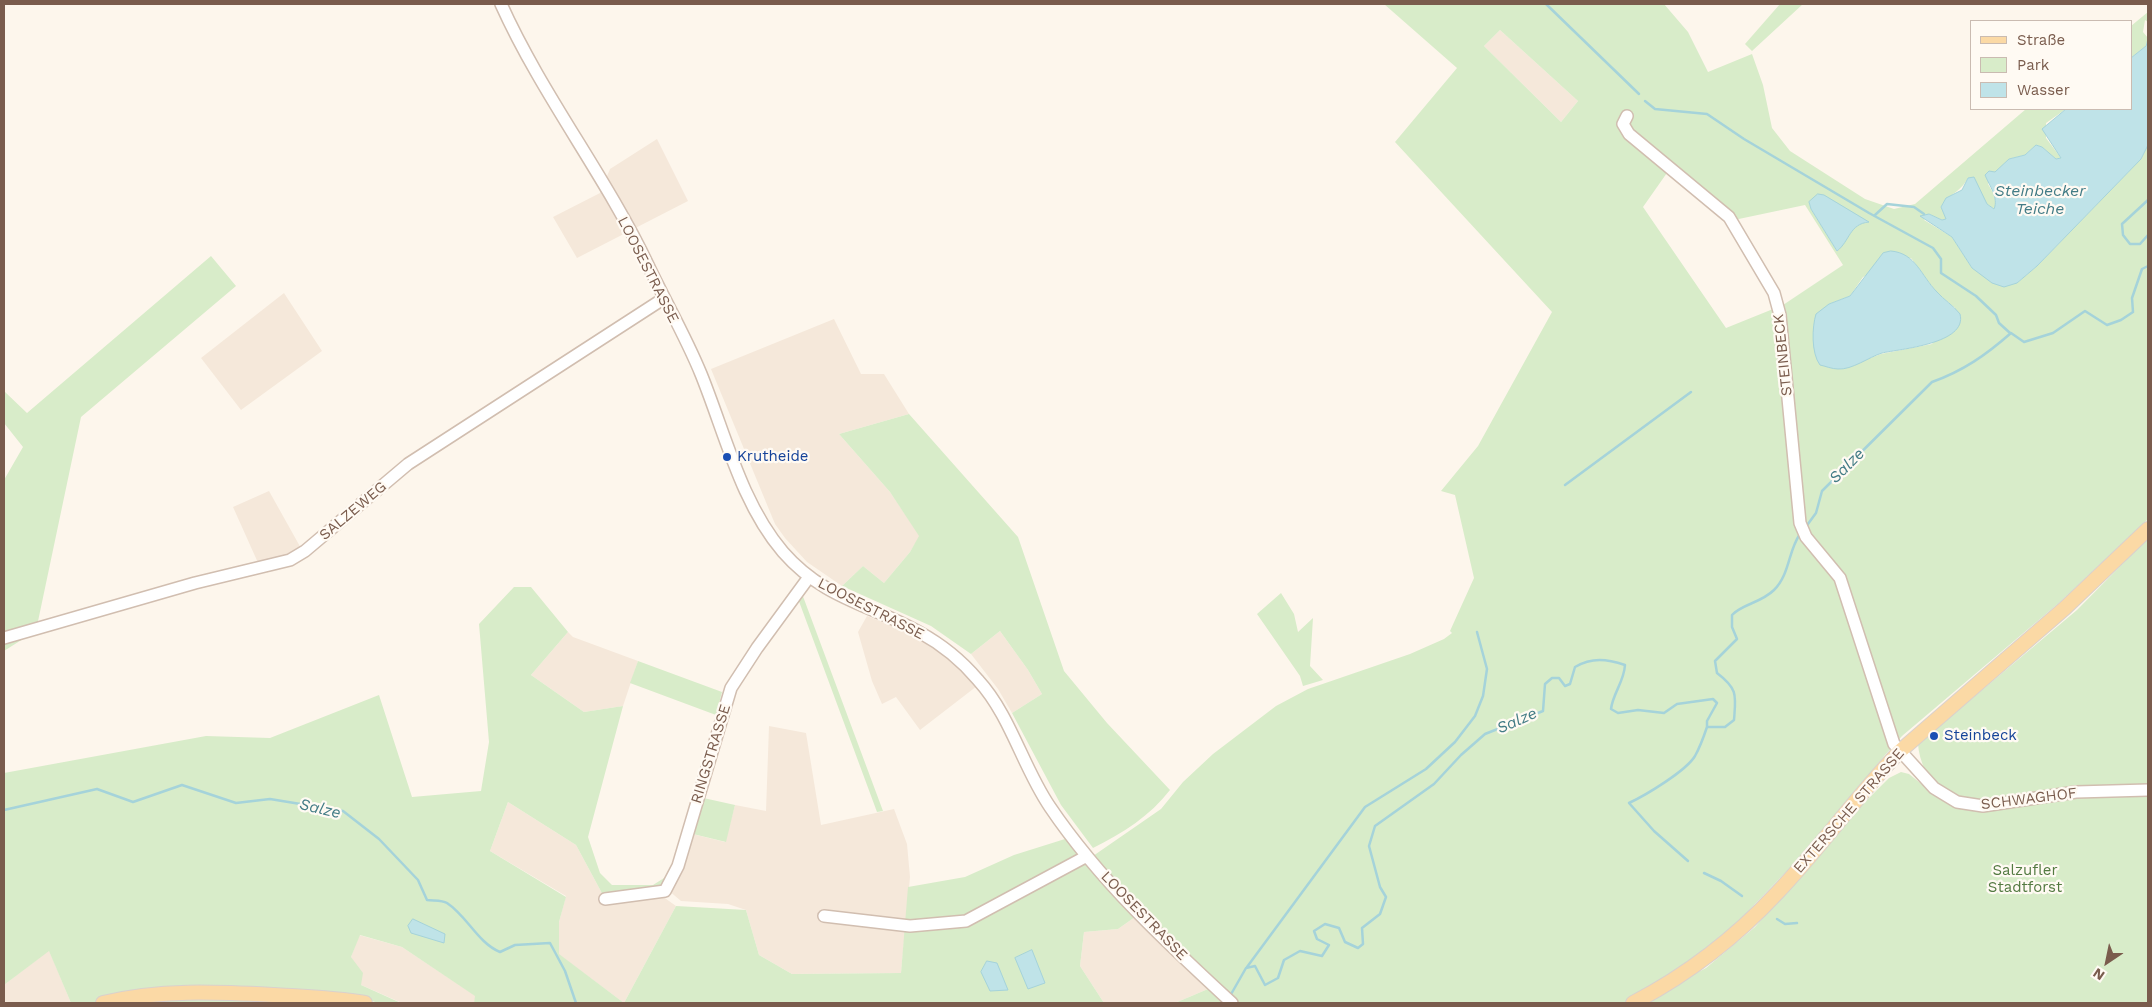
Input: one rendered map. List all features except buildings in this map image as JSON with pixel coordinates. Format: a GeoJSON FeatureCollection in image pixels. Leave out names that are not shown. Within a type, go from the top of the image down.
{"type":"FeatureCollection","features":[{"type":"Feature","properties":{"kind":"main road","name":"EXTERSCHE STRASSE"},"geometry":{"type":"LineString","coordinates":[[1633,1003],[1696,966],[1748,922],[1809,858],[1876,776],[1899,752],[2065,608],[2148,529]]}},
{"type":"Feature","properties":{"kind":"main road"},"geometry":{"type":"LineString","coordinates":[[103,1003],[144,995],[210,991],[327,998],[366,1003]]}},
{"type":"Feature","properties":{"kind":"street","name":"LOOSESTRASSE"},"geometry":{"type":"LineString","coordinates":[[501,4],[531,64],[641,253],[699,370],[746,491],[758,515],[783,552],[809,577],[856,605],[919,631],[964,665],[981,683],[998,710],[1048,805],[1087,856],[1146,920],[1232,1003]]}},
{"type":"Feature","properties":{"kind":"street","name":"STEINBECK"},"geometry":{"type":"LineString","coordinates":[[1627,116],[1623,124],[1628,134],[1729,218],[1774,293],[1780,315],[1800,523],[1806,537],[1840,578],[1890,735],[1899,752]]}},
{"type":"Feature","properties":{"kind":"street","name":"SALZEWEG"},"geometry":{"type":"LineString","coordinates":[[4,638],[195,583],[290,560],[305,551],[408,464],[663,299]]}},
{"type":"Feature","properties":{"kind":"street","name":"RINGSTRASSE"},"geometry":{"type":"LineString","coordinates":[[606,899],[665,891],[678,866],[731,688],[762,640],[809,577]]}},
{"type":"Feature","properties":{"kind":"street","name":"SCHWAGHOF"},"geometry":{"type":"LineString","coordinates":[[1899,752],[1934,788],[1946,797],[1970,806],[1995,805],[2076,792],[2148,790]]}},
{"type":"Feature","properties":{"kind":"street"},"geometry":{"type":"LineString","coordinates":[[824,916],[910,926],[966,921],[1087,856]]}},
{"type":"Feature","properties":{"kind":"shaded area"},"geometry":{"type":"Polygon","coordinates":[[[1500,30],[1578,101],[1561,122],[1484,46],[1500,30]]]}},
{"type":"Feature","properties":{"kind":"shaded area"},"geometry":{"type":"Polygon","coordinates":[[[657,139],[688,201],[577,258],[553,217],[600,193],[610,169],[657,139]]]}},
{"type":"Feature","properties":{"kind":"shaded area"},"geometry":{"type":"Polygon","coordinates":[[[284,293],[322,351],[241,410],[201,358],[284,293]]]}},
{"type":"Feature","properties":{"kind":"shaded area"},"geometry":{"type":"Polygon","coordinates":[[[834,319],[861,374],[884,374],[909,414],[839,434],[890,492],[920,536],[910,552],[884,583],[863,566],[842,586],[807,562],[785,538],[775,524],[711,369],[834,319]]]}},
{"type":"Feature","properties":{"kind":"shaded area"},"geometry":{"type":"Polygon","coordinates":[[[269,491],[302,550],[259,565],[233,507],[269,491]]]}},
{"type":"Feature","properties":{"kind":"shaded area"},"geometry":{"type":"Polygon","coordinates":[[[867,616],[907,632],[941,651],[977,686],[920,730],[896,697],[882,704],[872,681],[858,632],[867,616]]]}},
{"type":"Feature","properties":{"kind":"shaded area"},"geometry":{"type":"Polygon","coordinates":[[[1000,631],[1028,670],[1042,694],[1012,713],[998,689],[971,654],[1000,631]]]}},
{"type":"Feature","properties":{"kind":"shaded area"},"geometry":{"type":"Polygon","coordinates":[[[568,632],[573,637],[638,661],[623,706],[584,712],[531,675],[568,632]]]}},
{"type":"Feature","properties":{"kind":"shaded area"},"geometry":{"type":"Polygon","coordinates":[[[769,726],[806,733],[821,825],[894,809],[907,844],[910,877],[901,973],[792,974],[759,955],[746,910],[728,904],[681,901],[668,890],[689,833],[725,842],[735,805],[766,811],[769,726]]]}},
{"type":"Feature","properties":{"kind":"shaded area"},"geometry":{"type":"Polygon","coordinates":[[[508,802],[576,845],[604,897],[662,896],[676,906],[624,1003],[558,954],[559,922],[566,896],[490,851],[508,802]]]}},
{"type":"Feature","properties":{"kind":"shaded area"},"geometry":{"type":"Polygon","coordinates":[[[1135,917],[1208,989],[1175,1003],[1104,1003],[1080,966],[1084,932],[1118,929],[1135,917]]]}},
{"type":"Feature","properties":{"kind":"shaded area"},"geometry":{"type":"Polygon","coordinates":[[[359,935],[402,947],[476,996],[474,1003],[402,1003],[361,985],[351,957],[359,935]]]}},
{"type":"Feature","properties":{"kind":"shaded area"},"geometry":{"type":"Polygon","coordinates":[[[49,950],[71,1003],[4,1003],[4,985],[49,950]]]}},
{"type":"Feature","properties":{"kind":"green space"},"geometry":{"type":"Polygon","coordinates":[[[1384,4],[1664,4],[1688,32],[1708,72],[1752,54],[1763,85],[1772,128],[1790,151],[1865,199],[1894,209],[1915,204],[2025,110],[2065,110],[2046,123],[2046,138],[2061,158],[2056,159],[2042,147],[2036,145],[2025,155],[2009,159],[1995,173],[1988,184],[1996,203],[1994,209],[1987,204],[1968,178],[1941,207],[1947,219],[1942,220],[1929,214],[1924,220],[1952,237],[1972,268],[2017,283],[2037,266],[2141,159],[2148,145],[2148,519],[2060,602],[1902,736],[1810,847],[1729,931],[1692,962],[1625,1003],[1239,1003],[1137,904],[1093,856],[1161,809],[1183,782],[1213,754],[1276,706],[1308,689],[1410,654],[1444,639],[1452,633],[1450,631],[1474,578],[1455,495],[1441,491],[1478,446],[1552,312],[1395,142],[1457,68],[1384,4]],[[1500,30],[1484,46],[1561,122],[1578,101],[1500,30]],[[1669,170],[1643,207],[1726,328],[1783,305],[1843,265],[1805,205],[1734,220],[1669,170]],[[1809,202],[1811,209],[1837,251],[1853,229],[1862,223],[1868,222],[1809,202]],[[1911,258],[1863,277],[1850,296],[1829,304],[1840,369],[1881,354],[1932,344],[1955,308],[1936,292],[1911,258]]]}},
{"type":"Feature","properties":{"kind":"green space"},"geometry":{"type":"Polygon","coordinates":[[[1780,4],[1803,4],[1752,51],[1745,44],[1780,4]]]}},
{"type":"Feature","properties":{"kind":"green space"},"geometry":{"type":"Polygon","coordinates":[[[2148,12],[2148,22],[2145,20],[2143,32],[2148,38],[2146,46],[2132,57],[2132,25],[2148,12]]]}},
{"type":"Feature","properties":{"kind":"green space"},"geometry":{"type":"Polygon","coordinates":[[[211,256],[236,286],[81,417],[37,626],[34,632],[4,651],[4,480],[23,447],[4,423],[4,391],[27,413],[211,256]]]}},
{"type":"Feature","properties":{"kind":"green space"},"geometry":{"type":"Polygon","coordinates":[[[909,414],[1018,537],[1064,671],[1107,723],[1170,790],[1145,816],[1093,848],[1061,805],[1012,713],[1042,694],[1028,670],[1000,631],[971,654],[931,626],[842,586],[863,566],[884,583],[910,552],[919,536],[890,492],[839,434],[909,414]]]}},
{"type":"Feature","properties":{"kind":"green space","name":"Salzufler Stadtforst"},"geometry":{"type":"Polygon","coordinates":[[[2148,538],[2148,1003],[1640,1003],[1706,968],[1755,927],[1853,814],[1889,778],[1901,772],[1909,774],[1934,794],[1920,757],[1918,744],[2077,610],[2148,538]]]}},
{"type":"Feature","properties":{"kind":"green space"},"geometry":{"type":"Polygon","coordinates":[[[514,587],[531,587],[568,632],[531,675],[584,712],[623,706],[588,837],[600,873],[612,885],[653,885],[672,873],[662,888],[604,897],[576,845],[508,802],[490,851],[566,897],[559,922],[559,954],[624,1003],[474,1003],[475,996],[402,947],[360,935],[351,957],[363,973],[361,985],[401,1003],[379,1003],[364,999],[336,1003],[71,1003],[49,951],[4,985],[4,773],[206,736],[270,738],[379,695],[412,797],[481,791],[489,742],[479,624],[514,587]]]}},
{"type":"Feature","properties":{"kind":"green space"},"geometry":{"type":"Polygon","coordinates":[[[801,591],[883,811],[877,812],[797,596],[801,591]]]}},
{"type":"Feature","properties":{"kind":"green space"},"geometry":{"type":"Polygon","coordinates":[[[1281,593],[1294,614],[1298,632],[1313,618],[1310,666],[1323,680],[1303,686],[1300,676],[1257,614],[1281,593]]]}},
{"type":"Feature","properties":{"kind":"green space"},"geometry":{"type":"Polygon","coordinates":[[[638,661],[722,692],[716,715],[630,683],[638,661]]]}},
{"type":"Feature","properties":{"kind":"green space"},"geometry":{"type":"Polygon","coordinates":[[[699,797],[735,805],[726,842],[689,833],[699,797]]]}},
{"type":"Feature","properties":{"kind":"green space"},"geometry":{"type":"Polygon","coordinates":[[[1065,839],[1135,917],[1118,929],[1084,932],[1080,966],[1104,1003],[624,1003],[676,906],[746,910],[759,955],[792,974],[901,973],[908,887],[965,877],[1014,855],[1065,839]]]}},
{"type":"Feature","properties":{"kind":"green space"},"geometry":{"type":"Polygon","coordinates":[[[1208,989],[1224,1003],[1175,1003],[1208,989]]]}},
{"type":"Feature","properties":{"kind":"water","name":"Steinbecker Teiche"},"geometry":{"type":"Polygon","coordinates":[[[2148,39],[2148,145],[2141,159],[2037,266],[2017,283],[2004,287],[1992,283],[1972,268],[1952,237],[1920,216],[1929,214],[1942,220],[1946,219],[1941,207],[1946,198],[1962,190],[1968,178],[1974,177],[1987,204],[1994,209],[1994,196],[1985,175],[1989,171],[1995,172],[2009,159],[2025,155],[2036,145],[2042,147],[2056,159],[2061,158],[2042,129],[2065,110],[2132,110],[2132,57],[2146,46],[2148,39]]]}},
{"type":"Feature","properties":{"kind":"water"},"geometry":{"type":"Polygon","coordinates":[[[1818,194],[1824,195],[1869,222],[1857,226],[1837,251],[1811,209],[1809,202],[1818,194]]]}},
{"type":"Feature","properties":{"kind":"water"},"geometry":{"type":"Polygon","coordinates":[[[1891,251],[1906,256],[1917,266],[1931,286],[1960,314],[1960,324],[1954,332],[1930,343],[1882,353],[1843,369],[1820,365],[1815,354],[1813,340],[1816,314],[1829,304],[1850,296],[1883,253],[1891,251]]]}},
{"type":"Feature","properties":{"kind":"water"},"geometry":{"type":"Polygon","coordinates":[[[413,919],[445,934],[444,943],[411,933],[408,926],[413,919]]]}},
{"type":"Feature","properties":{"kind":"water"},"geometry":{"type":"Polygon","coordinates":[[[1032,950],[1045,983],[1028,989],[1015,958],[1032,950]]]}},
{"type":"Feature","properties":{"kind":"water"},"geometry":{"type":"Polygon","coordinates":[[[987,961],[997,963],[1008,990],[990,991],[981,972],[987,961]]]}},
{"type":"Feature","properties":{"kind":"waterway"},"geometry":{"type":"LineString","coordinates":[[1546,4],[1639,94]]}},
{"type":"Feature","properties":{"kind":"waterway"},"geometry":{"type":"LineString","coordinates":[[1645,101],[1655,109],[1707,114],[1744,139],[1869,213],[1933,248],[1941,259],[1941,273],[1976,296],[1996,315],[1999,323],[2010,333]]}},
{"type":"Feature","properties":{"kind":"waterway","name":"Salze"},"geometry":{"type":"LineString","coordinates":[[2148,200],[2122,224],[2123,235],[2130,244],[2140,244],[2148,235]]}},
{"type":"Feature","properties":{"kind":"waterway"},"geometry":{"type":"LineString","coordinates":[[1875,215],[1887,204],[1914,207],[1924,214]]}},
{"type":"Feature","properties":{"kind":"waterway","name":"Salze"},"geometry":{"type":"LineString","coordinates":[[1805,528],[1816,513],[1822,491],[1932,382],[1974,362],[2011,333],[2024,342],[2053,333],[2085,311],[2107,325],[2121,320],[2133,312],[2132,298],[2142,269],[2148,266]]}},
{"type":"Feature","properties":{"kind":"waterway"},"geometry":{"type":"LineString","coordinates":[[1565,485],[1691,392]]}},
{"type":"Feature","properties":{"kind":"waterway","name":"Salze"},"geometry":{"type":"LineString","coordinates":[[1230,996],[1246,968],[1255,966],[1265,985],[1278,978],[1284,960],[1300,951],[1322,956],[1329,945],[1317,939],[1314,931],[1325,924],[1339,928],[1345,942],[1358,948],[1363,944],[1362,928],[1380,914],[1386,897],[1380,887],[1369,846],[1375,826],[1434,784],[1461,755],[1485,734],[1543,711],[1545,684],[1552,678],[1559,678],[1565,686],[1570,684],[1575,667],[1594,660],[1612,661],[1625,665],[1623,677],[1611,709],[1618,713],[1638,710],[1664,713],[1677,704],[1713,699],[1717,703],[1707,721],[1707,727],[1725,727],[1734,720],[1734,693],[1729,684],[1717,673],[1715,661],[1737,639],[1732,627],[1732,615],[1774,590],[1783,577],[1800,534]]}},
{"type":"Feature","properties":{"kind":"waterway"},"geometry":{"type":"LineString","coordinates":[[1247,967],[1365,807],[1426,769],[1455,742],[1475,716],[1483,696],[1487,669],[1477,632]]}},
{"type":"Feature","properties":{"kind":"waterway"},"geometry":{"type":"LineString","coordinates":[[1688,861],[1654,831],[1629,803],[1683,769],[1695,756],[1707,727]]}},
{"type":"Feature","properties":{"kind":"waterway","name":"Salze"},"geometry":{"type":"LineString","coordinates":[[4,810],[97,789],[133,802],[182,785],[236,803],[270,799],[343,811],[379,839],[418,880],[427,900],[447,903],[454,908],[492,948],[500,952],[515,945],[550,943],[565,971],[576,1003]]}},
{"type":"Feature","properties":{"kind":"waterway"},"geometry":{"type":"LineString","coordinates":[[1704,873],[1721,881],[1742,896]]}},
{"type":"Feature","properties":{"kind":"waterway"},"geometry":{"type":"LineString","coordinates":[[1777,919],[1785,924],[1797,923]]}},
{"type":"Feature","properties":{"kind":"place","name":"Krutheide"},"geometry":{"type":"Point","coordinates":[727,457]}},
{"type":"Feature","properties":{"kind":"place","name":"Steinbeck"},"geometry":{"type":"Point","coordinates":[1934,736]}}]}
